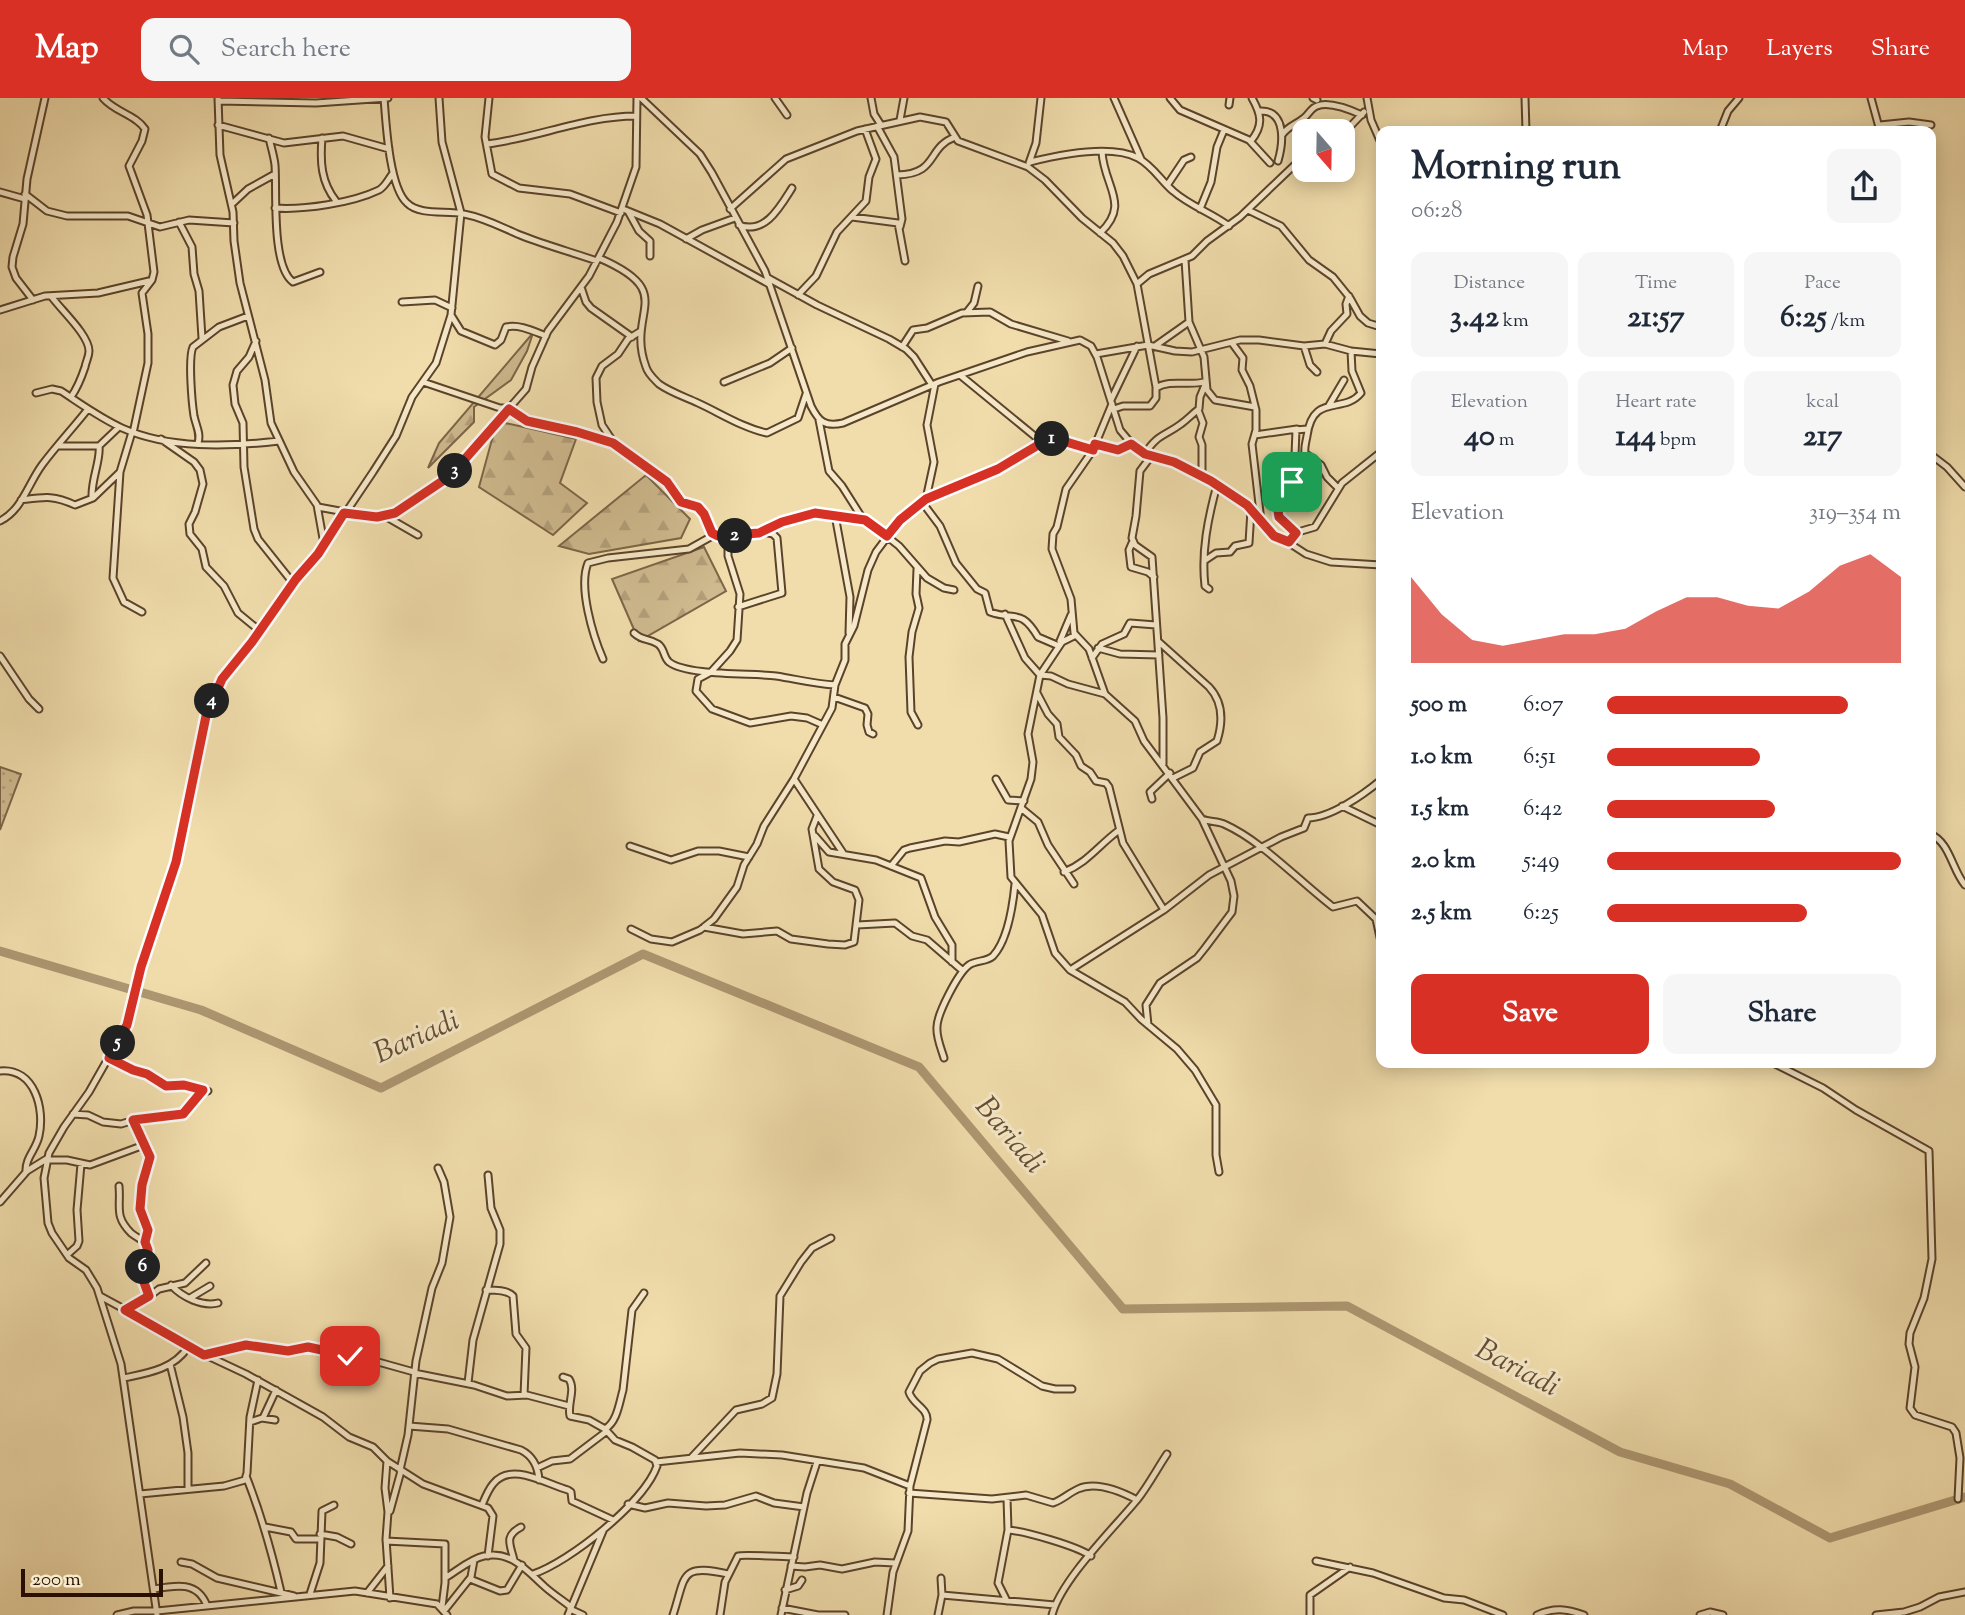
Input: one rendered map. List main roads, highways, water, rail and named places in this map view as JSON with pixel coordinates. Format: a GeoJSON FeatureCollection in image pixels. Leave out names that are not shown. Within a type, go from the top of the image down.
{"type":"FeatureCollection","features":[{"type":"Feature","properties":{"kind":"waterway","name":"Bariadi"},"geometry":{"type":"LineString","coordinates":[[0,951],[201,1010],[381,1088],[643,954],[919,1067],[1123,1309],[1347,1306],[1620,1452],[1730,1484],[1830,1538],[1965,1497]]}}]}
